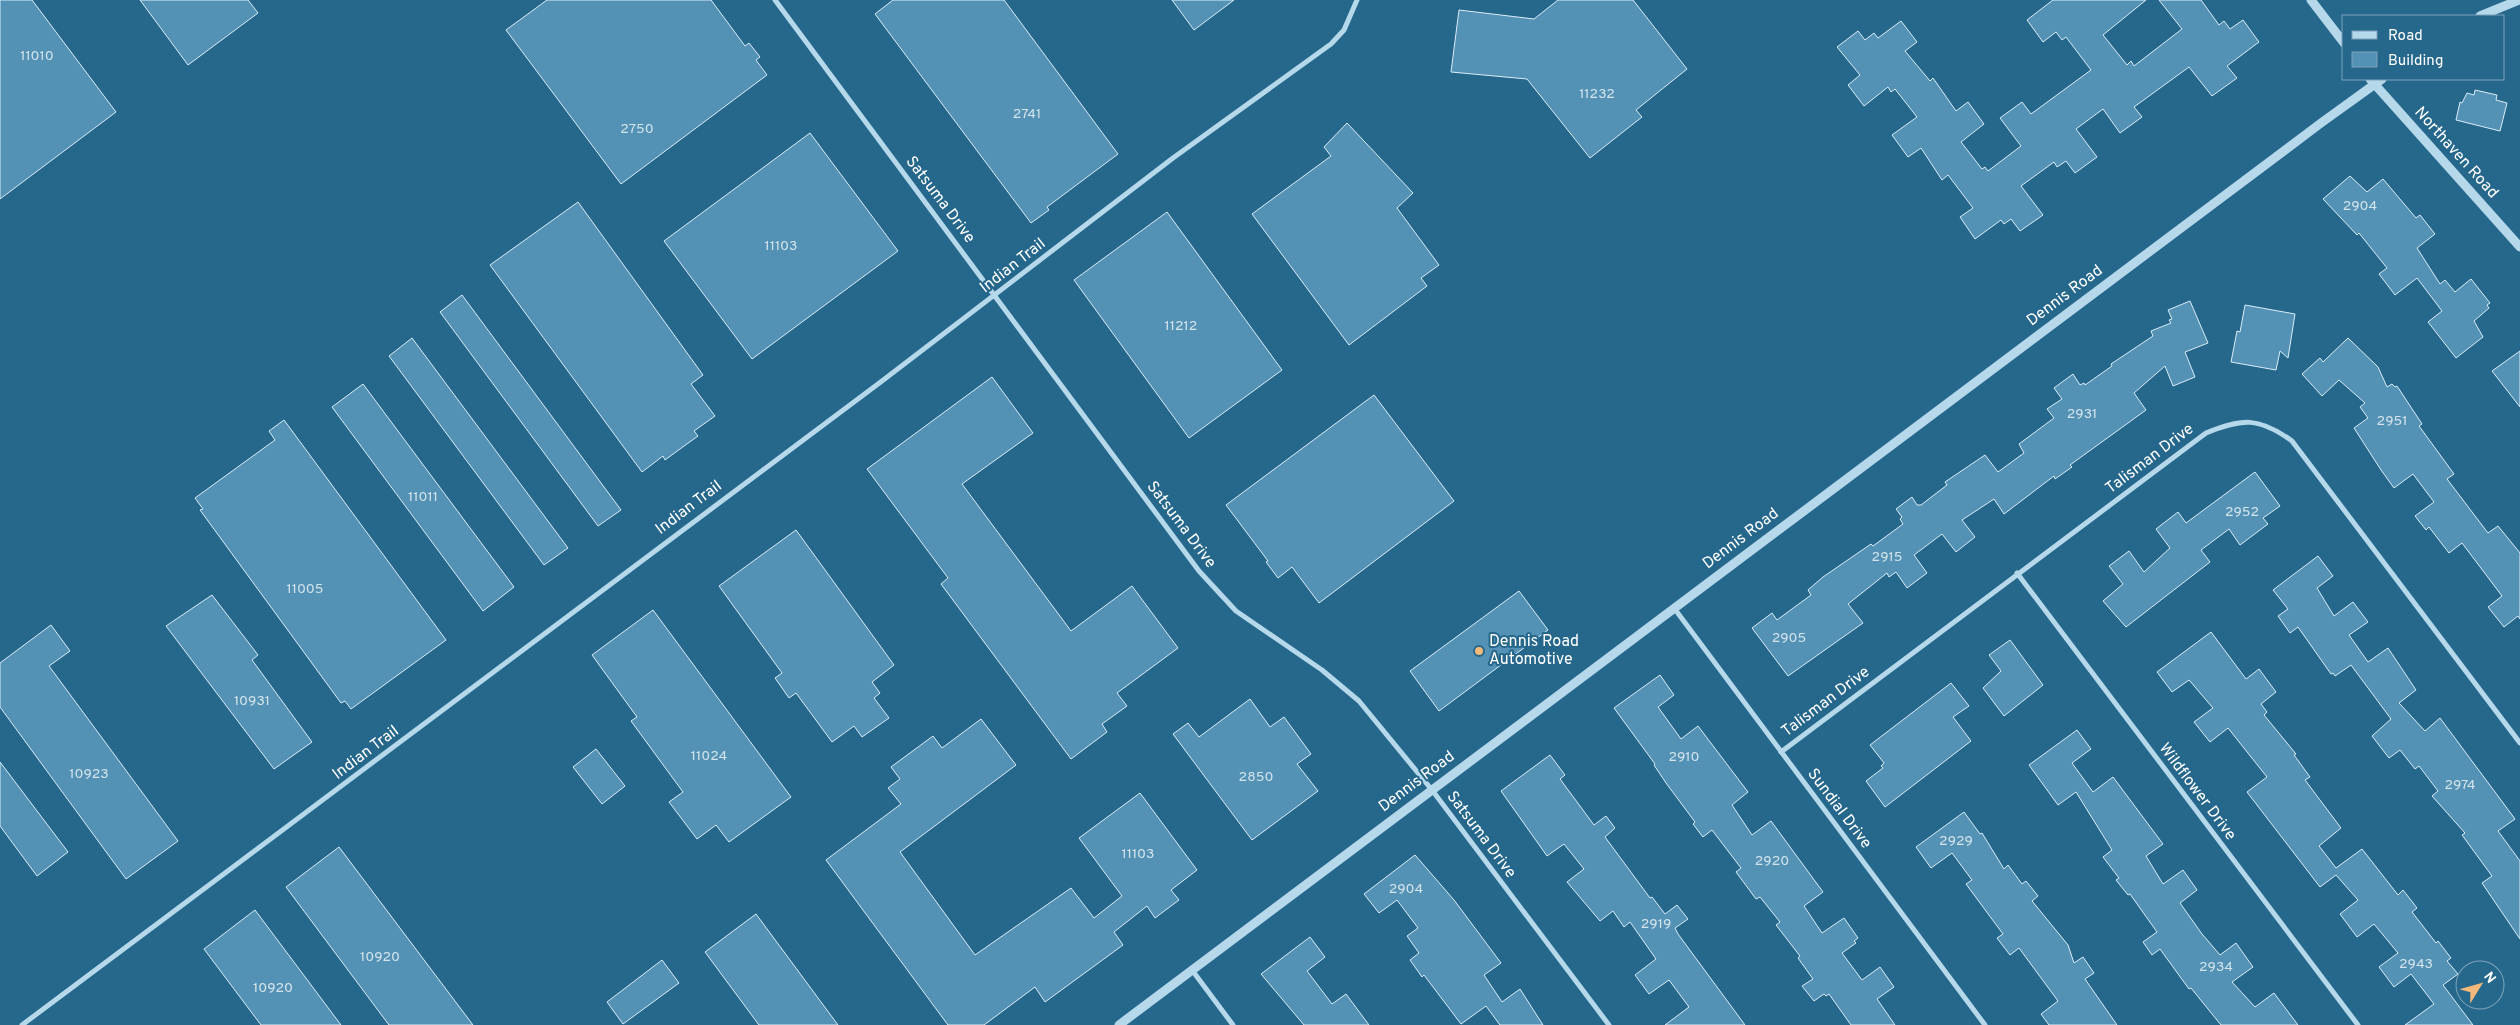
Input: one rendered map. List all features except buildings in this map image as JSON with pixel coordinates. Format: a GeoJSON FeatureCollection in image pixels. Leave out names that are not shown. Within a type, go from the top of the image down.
{"type":"FeatureCollection","features":[{"type":"Feature","properties":{"kind":"street","name":"Satsuma Drive"},"geometry":{"type":"LineString","coordinates":[[776,0],[996,295],[1198,571],[1236,612],[1322,670],[1359,701],[1432,790],[1609,1025]]}},
{"type":"Feature","properties":{"kind":"street","name":"Indian Trail"},"geometry":{"type":"LineString","coordinates":[[22,1025],[996,295],[1173,158],[1331,44],[1344,30],[1357,0]]}},
{"type":"Feature","properties":{"kind":"street"},"geometry":{"type":"LineString","coordinates":[[2311,0],[2342,40]]}},
{"type":"Feature","properties":{"kind":"street"},"geometry":{"type":"LineString","coordinates":[[2482,15],[2519,0]]}},
{"type":"Feature","properties":{"kind":"street","name":"Northaven Road"},"geometry":{"type":"LineString","coordinates":[[2376,81],[2520,247]]}},
{"type":"Feature","properties":{"kind":"street","name":"Dennis Road"},"geometry":{"type":"LineString","coordinates":[[1119,1025],[2376,81]]}},
{"type":"Feature","properties":{"kind":"street","name":"Talisman Drive"},"geometry":{"type":"LineString","coordinates":[[1781,752],[2206,433],[2232,422],[2253,423],[2276,429],[2292,442],[2520,743]]}},
{"type":"Feature","properties":{"kind":"street","name":"Wildflower Drive"},"geometry":{"type":"LineString","coordinates":[[2017,574],[2358,1025]]}},
{"type":"Feature","properties":{"kind":"street","name":"Sundial Drive"},"geometry":{"type":"LineString","coordinates":[[1674,608],[1985,1025]]}},
{"type":"Feature","properties":{"kind":"street"},"geometry":{"type":"LineString","coordinates":[[1192,970],[1233,1025]]}},
{"type":"Feature","properties":{"kind":"place","name":"Dennis Road Automotive"},"geometry":{"type":"Point","coordinates":[1479,651]}}]}
